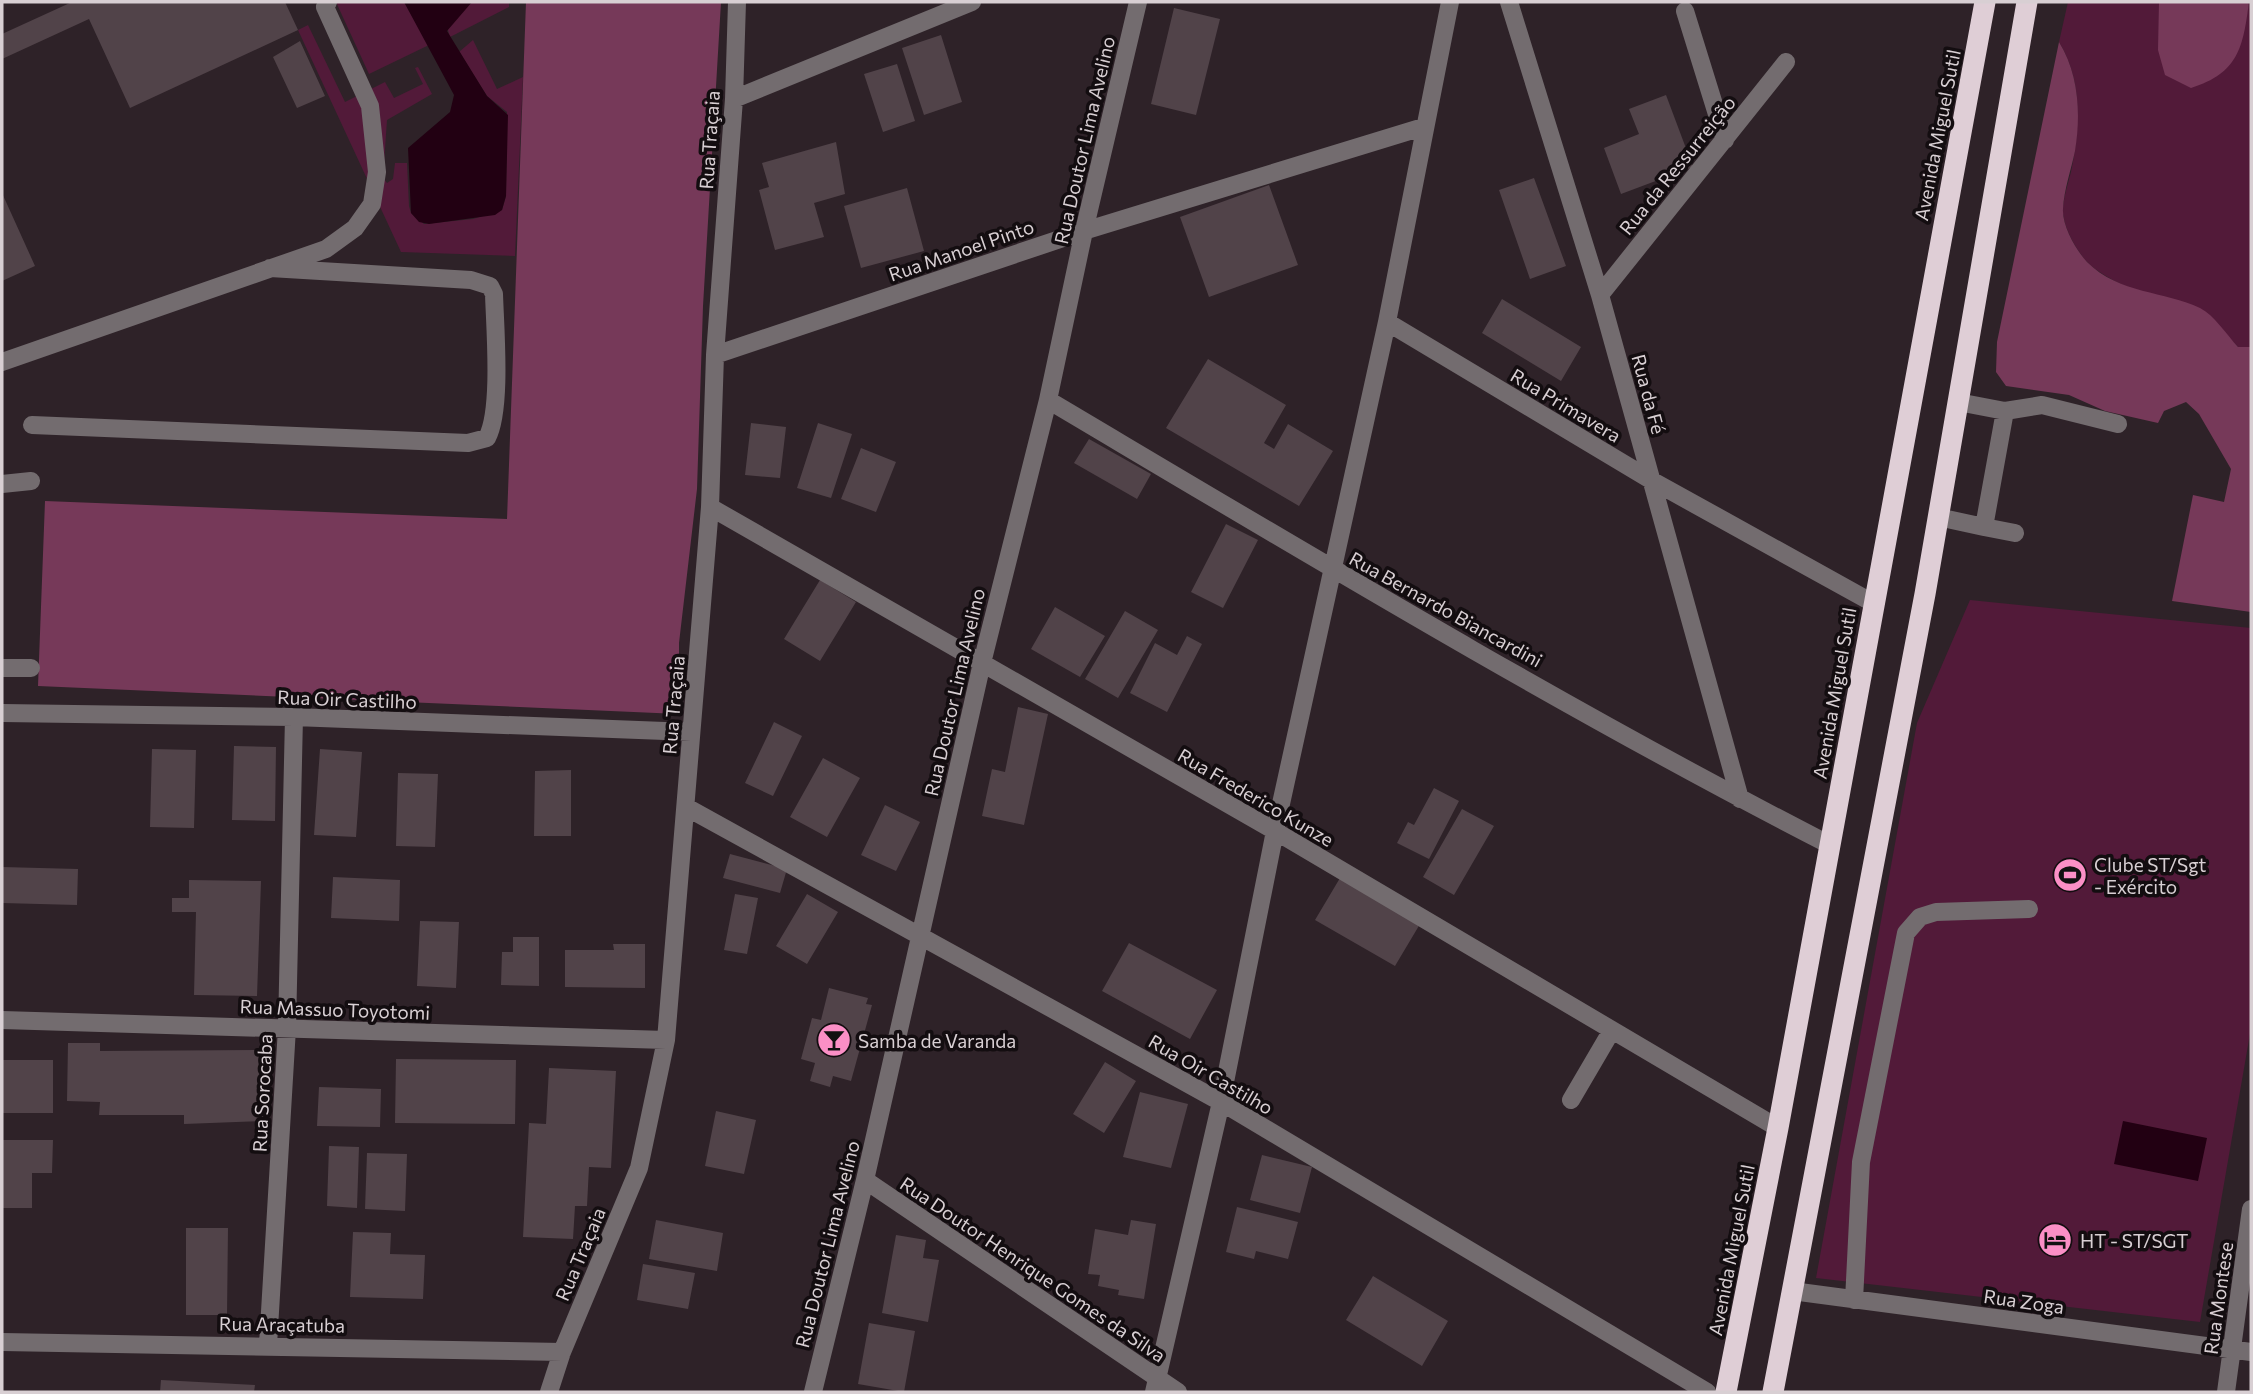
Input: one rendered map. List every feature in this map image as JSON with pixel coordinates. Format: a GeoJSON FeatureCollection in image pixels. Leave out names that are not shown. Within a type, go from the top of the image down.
{"type":"FeatureCollection","features":[{"type":"Feature","properties":{"kind":"highway","name":"Avenida Miguel Sutil"},"geometry":{"type":"LineString","coordinates":[[1726,1392],[1778,1128],[1985,2]]}},
{"type":"Feature","properties":{"kind":"highway"},"geometry":{"type":"LineString","coordinates":[[1773,1392],[1938,517],[2027,2]]}},
{"type":"Feature","properties":{"kind":"street"},"geometry":{"type":"LineString","coordinates":[[2,362],[326,249],[355,228],[372,204],[377,172],[370,106],[332,25],[325,7],[328,2]]}},
{"type":"Feature","properties":{"kind":"street","name":"Rua Traçaia"},"geometry":{"type":"LineString","coordinates":[[549,1392],[562,1352],[639,1168],[666,1040],[710,507],[715,355],[734,99],[737,2]]}},
{"type":"Feature","properties":{"kind":"street"},"geometry":{"type":"LineString","coordinates":[[734,99],[972,2]]}},
{"type":"Feature","properties":{"kind":"street","name":"Rua Doutor Lima Avelino"},"geometry":{"type":"LineString","coordinates":[[813,1392],[982,663],[1048,400],[1084,231],[1138,2]]}},
{"type":"Feature","properties":{"kind":"street"},"geometry":{"type":"LineString","coordinates":[[1155,1385],[1221,1102],[1275,831],[1387,322],[1423,127],[1450,2]]}},
{"type":"Feature","properties":{"kind":"street","name":"Rua da Fé"},"geometry":{"type":"LineString","coordinates":[[1509,2],[1600,295],[1740,799]]}},
{"type":"Feature","properties":{"kind":"street"},"geometry":{"type":"LineString","coordinates":[[1685,11],[1725,140]]}},
{"type":"Feature","properties":{"kind":"street","name":"Rua da Ressurreição"},"geometry":{"type":"LineString","coordinates":[[1600,295],[1786,62]]}},
{"type":"Feature","properties":{"kind":"street","name":"Rua Manoel Pinto"},"geometry":{"type":"LineString","coordinates":[[715,355],[1084,231],[1423,127]]}},
{"type":"Feature","properties":{"kind":"street"},"geometry":{"type":"LineString","coordinates":[[32,425],[468,443],[486,438],[492,428],[495,383],[494,294],[490,286],[471,280],[270,268]]}},
{"type":"Feature","properties":{"kind":"street","name":"Rua Primavera"},"geometry":{"type":"LineString","coordinates":[[1387,322],[1651,480],[1873,603]]}},
{"type":"Feature","properties":{"kind":"street","name":"Rua Bernardo Biancardini"},"geometry":{"type":"LineString","coordinates":[[1048,400],[1334,570],[1740,799],[1830,845]]}},
{"type":"Feature","properties":{"kind":"street"},"geometry":{"type":"LineString","coordinates":[[1958,402],[2006,411],[2042,405],[2118,425]]}},
{"type":"Feature","properties":{"kind":"street"},"geometry":{"type":"LineString","coordinates":[[1984,527],[2006,411]]}},
{"type":"Feature","properties":{"kind":"street"},"geometry":{"type":"LineString","coordinates":[[2,484],[32,481]]}},
{"type":"Feature","properties":{"kind":"street","name":"Rua Frederico Kunze"},"geometry":{"type":"LineString","coordinates":[[710,507],[1275,831],[1778,1128]]}},
{"type":"Feature","properties":{"kind":"street"},"geometry":{"type":"LineString","coordinates":[[1938,517],[2015,533]]}},
{"type":"Feature","properties":{"kind":"street"},"geometry":{"type":"LineString","coordinates":[[2,668],[31,668]]}},
{"type":"Feature","properties":{"kind":"street","name":"Rua Oir Castilho"},"geometry":{"type":"LineString","coordinates":[[2,713],[294,718],[691,732]]}},
{"type":"Feature","properties":{"kind":"street","name":"Rua Sorocaba"},"geometry":{"type":"LineString","coordinates":[[268,1345],[286,1028],[294,718]]}},
{"type":"Feature","properties":{"kind":"street","name":"Rua Oir Castilho"},"geometry":{"type":"LineString","coordinates":[[686,807],[1221,1102],[1707,1392]]}},
{"type":"Feature","properties":{"kind":"street"},"geometry":{"type":"LineString","coordinates":[[1854,1300],[1861,1162],[1906,933],[1920,918],[1936,912],[2029,909]]}},
{"type":"Feature","properties":{"kind":"street","name":"Rua Massuo Toyotomi"},"geometry":{"type":"LineString","coordinates":[[2,1020],[666,1040]]}},
{"type":"Feature","properties":{"kind":"street"},"geometry":{"type":"LineString","coordinates":[[1571,1100],[1612,1030]]}},
{"type":"Feature","properties":{"kind":"street","name":"Rua Doutor Henrique Gomes da Silva"},"geometry":{"type":"LineString","coordinates":[[864,1181],[1155,1385],[1178,1392]]}},
{"type":"Feature","properties":{"kind":"street","name":"Rua Montese"},"geometry":{"type":"LineString","coordinates":[[2226,1392],[2251,1209]]}},
{"type":"Feature","properties":{"kind":"street","name":"Rua Zoga"},"geometry":{"type":"LineString","coordinates":[[1792,1291],[2251,1353]]}},
{"type":"Feature","properties":{"kind":"street","name":"Rua Araçatuba"},"geometry":{"type":"LineString","coordinates":[[2,1342],[562,1352]]}},
{"type":"Feature","properties":{"kind":"shaded area"},"geometry":{"type":"Polygon","coordinates":[[[336,2],[404,2],[429,45],[369,74],[336,2]]]}},
{"type":"Feature","properties":{"kind":"shaded area"},"geometry":{"type":"Polygon","coordinates":[[[404,2],[472,2],[447,31],[487,96],[508,115],[506,196],[502,210],[495,215],[429,224],[419,222],[411,213],[408,148],[450,112],[454,95],[404,2]]]}},
{"type":"Feature","properties":{"kind":"shaded area"},"geometry":{"type":"Polygon","coordinates":[[[472,2],[509,2],[509,7],[450,37],[447,27],[472,2]]]}},
{"type":"Feature","properties":{"kind":"shaded area"},"geometry":{"type":"Polygon","coordinates":[[[526,2],[721,2],[703,306],[697,489],[679,643],[679,714],[38,686],[45,501],[507,519],[526,2]]]}},
{"type":"Feature","properties":{"kind":"shaded area"},"geometry":{"type":"Polygon","coordinates":[[[2068,2],[2159,2],[2159,8],[2246,19],[2251,2],[2251,347],[2238,347],[2191,308],[2170,299],[2140,292],[2106,276],[2086,261],[2078,251],[2066,226],[2063,209],[2074,155],[2077,122],[2076,89],[2067,57],[2059,42],[2068,2]]]}},
{"type":"Feature","properties":{"kind":"shaded area"},"geometry":{"type":"Polygon","coordinates":[[[2159,2],[2249,2],[2241,45],[2229,66],[2207,82],[2191,88],[2165,75],[2158,50],[2159,2]]]}},
{"type":"Feature","properties":{"kind":"shaded area"},"geometry":{"type":"Polygon","coordinates":[[[308,25],[345,102],[385,82],[394,98],[423,84],[415,68],[418,67],[432,94],[387,120],[383,178],[387,183],[393,179],[395,163],[407,163],[409,206],[411,213],[424,224],[473,219],[502,210],[506,196],[507,112],[487,96],[459,52],[473,40],[497,89],[523,77],[515,256],[401,252],[298,30],[308,25]]]}},
{"type":"Feature","properties":{"kind":"shaded area"},"geometry":{"type":"Polygon","coordinates":[[[2059,42],[2071,67],[2077,95],[2075,151],[2063,209],[2067,230],[2074,244],[2087,262],[2113,280],[2200,308],[2215,320],[2238,347],[2251,347],[2251,612],[2172,601],[2193,495],[2224,502],[2231,469],[2199,414],[2186,402],[2164,411],[2158,423],[2105,411],[2069,395],[2006,386],[1996,372],[1997,342],[2059,42]]]}},
{"type":"Feature","properties":{"kind":"shaded area","name":"Clube ST/Sgt - Exército"},"geometry":{"type":"Polygon","coordinates":[[[1970,600],[2251,628],[2251,1028],[2200,1322],[1816,1278],[1917,723],[1970,600]]]}},
{"type":"Feature","properties":{"kind":"shaded area"},"geometry":{"type":"Polygon","coordinates":[[[2123,1121],[2207,1138],[2198,1181],[2114,1164],[2123,1121]]]}},
{"type":"Feature","properties":{"kind":"building"},"geometry":{"type":"Polygon","coordinates":[[[72,2],[285,2],[298,30],[130,108],[89,19],[2,59],[2,34],[72,2]]]}},
{"type":"Feature","properties":{"kind":"building"},"geometry":{"type":"Polygon","coordinates":[[[1174,8],[1220,19],[1196,115],[1151,104],[1174,8]]]}},
{"type":"Feature","properties":{"kind":"building"},"geometry":{"type":"Polygon","coordinates":[[[941,35],[962,102],[924,115],[902,48],[941,35]]]}},
{"type":"Feature","properties":{"kind":"building"},"geometry":{"type":"Polygon","coordinates":[[[300,41],[325,96],[297,108],[273,57],[300,41]]]}},
{"type":"Feature","properties":{"kind":"building"},"geometry":{"type":"Polygon","coordinates":[[[897,64],[915,121],[883,132],[864,74],[897,64]]]}},
{"type":"Feature","properties":{"kind":"building"},"geometry":{"type":"Polygon","coordinates":[[[1666,95],[1693,167],[1621,194],[1604,148],[1639,134],[1629,109],[1666,95]]]}},
{"type":"Feature","properties":{"kind":"building"},"geometry":{"type":"Polygon","coordinates":[[[836,142],[845,194],[814,203],[824,237],[775,250],[759,190],[769,187],[762,163],[836,142]]]}},
{"type":"Feature","properties":{"kind":"building"},"geometry":{"type":"Polygon","coordinates":[[[1534,178],[1566,266],[1530,279],[1499,190],[1534,178]]]}},
{"type":"Feature","properties":{"kind":"building"},"geometry":{"type":"Polygon","coordinates":[[[1269,185],[1298,265],[1209,297],[1180,217],[1269,185]]]}},
{"type":"Feature","properties":{"kind":"building"},"geometry":{"type":"Polygon","coordinates":[[[907,188],[924,251],[861,268],[844,206],[907,188]]]}},
{"type":"Feature","properties":{"kind":"building"},"geometry":{"type":"Polygon","coordinates":[[[2,193],[35,266],[2,281],[2,193]]]}},
{"type":"Feature","properties":{"kind":"building"},"geometry":{"type":"Polygon","coordinates":[[[1502,299],[1581,347],[1561,381],[1482,333],[1502,299]]]}},
{"type":"Feature","properties":{"kind":"building"},"geometry":{"type":"Polygon","coordinates":[[[1208,359],[1286,405],[1264,443],[1274,449],[1288,424],[1333,451],[1299,506],[1166,428],[1208,359]]]}},
{"type":"Feature","properties":{"kind":"building"},"geometry":{"type":"Polygon","coordinates":[[[751,423],[786,427],[780,478],[745,475],[751,423]]]}},
{"type":"Feature","properties":{"kind":"building"},"geometry":{"type":"Polygon","coordinates":[[[818,423],[852,434],[831,498],[797,488],[818,423]]]}},
{"type":"Feature","properties":{"kind":"building"},"geometry":{"type":"Polygon","coordinates":[[[1089,439],[1151,474],[1137,499],[1074,463],[1089,439]]]}},
{"type":"Feature","properties":{"kind":"building"},"geometry":{"type":"Polygon","coordinates":[[[861,448],[896,462],[876,512],[841,499],[861,448]]]}},
{"type":"Feature","properties":{"kind":"building"},"geometry":{"type":"Polygon","coordinates":[[[1226,524],[1258,540],[1223,608],[1191,592],[1226,524]]]}},
{"type":"Feature","properties":{"kind":"building"},"geometry":{"type":"Polygon","coordinates":[[[820,580],[856,602],[820,661],[784,639],[820,580]]]}},
{"type":"Feature","properties":{"kind":"building"},"geometry":{"type":"Polygon","coordinates":[[[1055,607],[1105,636],[1080,677],[1031,649],[1055,607]]]}},
{"type":"Feature","properties":{"kind":"building"},"geometry":{"type":"Polygon","coordinates":[[[1125,611],[1158,630],[1118,698],[1085,679],[1125,611]]]}},
{"type":"Feature","properties":{"kind":"building"},"geometry":{"type":"Polygon","coordinates":[[[1187,636],[1202,644],[1167,712],[1130,693],[1155,643],[1177,655],[1187,636]]]}},
{"type":"Feature","properties":{"kind":"building"},"geometry":{"type":"Polygon","coordinates":[[[1018,707],[1048,714],[1024,825],[982,816],[992,769],[1005,772],[1018,707]]]}},
{"type":"Feature","properties":{"kind":"building"},"geometry":{"type":"Polygon","coordinates":[[[774,722],[802,736],[773,796],[745,783],[774,722]]]}},
{"type":"Feature","properties":{"kind":"building"},"geometry":{"type":"Polygon","coordinates":[[[234,746],[276,747],[275,821],[232,820],[234,746]]]}},
{"type":"Feature","properties":{"kind":"building"},"geometry":{"type":"Polygon","coordinates":[[[152,749],[196,750],[194,828],[150,827],[152,749]]]}},
{"type":"Feature","properties":{"kind":"building"},"geometry":{"type":"Polygon","coordinates":[[[320,749],[362,752],[356,837],[314,835],[320,749]]]}},
{"type":"Feature","properties":{"kind":"building"},"geometry":{"type":"Polygon","coordinates":[[[823,758],[860,778],[827,837],[790,817],[823,758]]]}},
{"type":"Feature","properties":{"kind":"building"},"geometry":{"type":"Polygon","coordinates":[[[571,770],[571,836],[534,836],[535,771],[571,770]]]}},
{"type":"Feature","properties":{"kind":"building"},"geometry":{"type":"Polygon","coordinates":[[[398,773],[438,774],[435,847],[396,846],[398,773]]]}},
{"type":"Feature","properties":{"kind":"building"},"geometry":{"type":"Polygon","coordinates":[[[1434,788],[1459,801],[1429,859],[1397,843],[1408,822],[1414,825],[1434,788]]]}},
{"type":"Feature","properties":{"kind":"building"},"geometry":{"type":"Polygon","coordinates":[[[885,805],[920,822],[896,871],[861,855],[885,805]]]}},
{"type":"Feature","properties":{"kind":"building"},"geometry":{"type":"Polygon","coordinates":[[[1462,809],[1494,826],[1454,895],[1423,877],[1462,809]]]}},
{"type":"Feature","properties":{"kind":"building"},"geometry":{"type":"Polygon","coordinates":[[[730,854],[787,869],[780,893],[723,878],[730,854]]]}},
{"type":"Feature","properties":{"kind":"building"},"geometry":{"type":"Polygon","coordinates":[[[2,867],[78,869],[77,905],[2,903],[2,867]]]}},
{"type":"Feature","properties":{"kind":"building"},"geometry":{"type":"Polygon","coordinates":[[[333,877],[400,880],[399,921],[331,918],[333,877]]]}},
{"type":"Feature","properties":{"kind":"building"},"geometry":{"type":"Polygon","coordinates":[[[1340,878],[1420,924],[1395,966],[1315,920],[1340,878]]]}},
{"type":"Feature","properties":{"kind":"building"},"geometry":{"type":"Polygon","coordinates":[[[189,880],[261,881],[257,996],[194,995],[196,912],[172,912],[172,898],[189,898],[189,880]]]}},
{"type":"Feature","properties":{"kind":"building"},"geometry":{"type":"Polygon","coordinates":[[[735,894],[758,898],[747,954],[724,950],[735,894]]]}},
{"type":"Feature","properties":{"kind":"building"},"geometry":{"type":"Polygon","coordinates":[[[807,894],[838,912],[807,964],[776,946],[807,894]]]}},
{"type":"Feature","properties":{"kind":"building"},"geometry":{"type":"Polygon","coordinates":[[[420,921],[459,922],[456,988],[417,986],[420,921]]]}},
{"type":"Feature","properties":{"kind":"building"},"geometry":{"type":"Polygon","coordinates":[[[513,937],[539,937],[539,986],[501,985],[502,952],[513,952],[513,937]]]}},
{"type":"Feature","properties":{"kind":"building"},"geometry":{"type":"Polygon","coordinates":[[[1129,943],[1217,990],[1190,1039],[1102,991],[1129,943]]]}},
{"type":"Feature","properties":{"kind":"building"},"geometry":{"type":"Polygon","coordinates":[[[613,944],[645,944],[645,988],[565,987],[565,950],[614,950],[613,944]]]}},
{"type":"Feature","properties":{"kind":"building","name":"Samba de Varanda"},"geometry":{"type":"Polygon","coordinates":[[[829,988],[868,998],[866,1004],[872,1005],[851,1081],[833,1076],[830,1087],[810,1081],[815,1063],[801,1059],[812,1018],[821,1020],[829,988]]]}},
{"type":"Feature","properties":{"kind":"building"},"geometry":{"type":"Polygon","coordinates":[[[68,1043],[100,1043],[100,1051],[265,1050],[265,1121],[184,1124],[184,1115],[99,1115],[100,1102],[67,1101],[68,1043]]]}},
{"type":"Feature","properties":{"kind":"building"},"geometry":{"type":"Polygon","coordinates":[[[396,1059],[516,1060],[515,1124],[395,1123],[396,1059]]]}},
{"type":"Feature","properties":{"kind":"building"},"geometry":{"type":"Polygon","coordinates":[[[2,1060],[53,1060],[53,1113],[2,1113],[2,1060]]]}},
{"type":"Feature","properties":{"kind":"building"},"geometry":{"type":"Polygon","coordinates":[[[1105,1062],[1136,1081],[1104,1133],[1073,1114],[1105,1062]]]}},
{"type":"Feature","properties":{"kind":"building"},"geometry":{"type":"Polygon","coordinates":[[[549,1068],[616,1071],[611,1168],[589,1167],[587,1206],[575,1206],[573,1239],[523,1237],[529,1123],[546,1124],[549,1068]]]}},
{"type":"Feature","properties":{"kind":"building"},"geometry":{"type":"Polygon","coordinates":[[[319,1087],[381,1089],[380,1127],[317,1126],[319,1087]]]}},
{"type":"Feature","properties":{"kind":"building"},"geometry":{"type":"Polygon","coordinates":[[[1140,1092],[1188,1104],[1171,1168],[1123,1157],[1140,1092]]]}},
{"type":"Feature","properties":{"kind":"building"},"geometry":{"type":"Polygon","coordinates":[[[716,1111],[756,1120],[744,1174],[705,1166],[716,1111]]]}},
{"type":"Feature","properties":{"kind":"building"},"geometry":{"type":"Polygon","coordinates":[[[2,1140],[53,1140],[52,1173],[32,1173],[32,1208],[2,1208],[2,1140]]]}},
{"type":"Feature","properties":{"kind":"building"},"geometry":{"type":"Polygon","coordinates":[[[329,1146],[359,1147],[357,1208],[327,1206],[329,1146]]]}},
{"type":"Feature","properties":{"kind":"building"},"geometry":{"type":"Polygon","coordinates":[[[367,1153],[407,1154],[405,1211],[365,1209],[367,1153]]]}},
{"type":"Feature","properties":{"kind":"building"},"geometry":{"type":"Polygon","coordinates":[[[1262,1155],[1312,1167],[1300,1213],[1250,1200],[1262,1155]]]}},
{"type":"Feature","properties":{"kind":"building"},"geometry":{"type":"Polygon","coordinates":[[[1237,1207],[1298,1222],[1288,1259],[1256,1251],[1254,1259],[1226,1252],[1237,1207]]]}},
{"type":"Feature","properties":{"kind":"building"},"geometry":{"type":"Polygon","coordinates":[[[656,1220],[723,1233],[717,1271],[649,1259],[656,1220]]]}},
{"type":"Feature","properties":{"kind":"building"},"geometry":{"type":"Polygon","coordinates":[[[1131,1220],[1156,1224],[1144,1299],[1118,1295],[1119,1290],[1098,1286],[1100,1275],[1088,1274],[1095,1229],[1128,1235],[1131,1220]]]}},
{"type":"Feature","properties":{"kind":"building"},"geometry":{"type":"Polygon","coordinates":[[[186,1228],[228,1228],[227,1315],[186,1315],[186,1228]]]}},
{"type":"Feature","properties":{"kind":"building"},"geometry":{"type":"Polygon","coordinates":[[[353,1232],[391,1233],[390,1254],[425,1255],[423,1299],[350,1297],[353,1232]]]}},
{"type":"Feature","properties":{"kind":"building"},"geometry":{"type":"Polygon","coordinates":[[[896,1235],[926,1240],[923,1258],[939,1260],[928,1322],[882,1313],[896,1235]]]}},
{"type":"Feature","properties":{"kind":"building"},"geometry":{"type":"Polygon","coordinates":[[[643,1264],[695,1273],[688,1309],[637,1300],[643,1264]]]}},
{"type":"Feature","properties":{"kind":"building"},"geometry":{"type":"Polygon","coordinates":[[[1373,1276],[1448,1321],[1422,1366],[1346,1320],[1373,1276]]]}},
{"type":"Feature","properties":{"kind":"building"},"geometry":{"type":"Polygon","coordinates":[[[869,1323],[915,1331],[904,1392],[858,1384],[869,1323]]]}},
{"type":"Feature","properties":{"kind":"building"},"geometry":{"type":"Polygon","coordinates":[[[161,1380],[255,1385],[254,1392],[160,1392],[161,1380]]]}},
{"type":"Feature","properties":{"kind":"place","name":"Clube ST/Sgt - Exército"},"geometry":{"type":"Point","coordinates":[2070,875]}},
{"type":"Feature","properties":{"kind":"place","name":"Samba de Varanda"},"geometry":{"type":"Point","coordinates":[834,1040]}},
{"type":"Feature","properties":{"kind":"place","name":"HT - ST/SGT"},"geometry":{"type":"Point","coordinates":[2055,1240]}}]}
